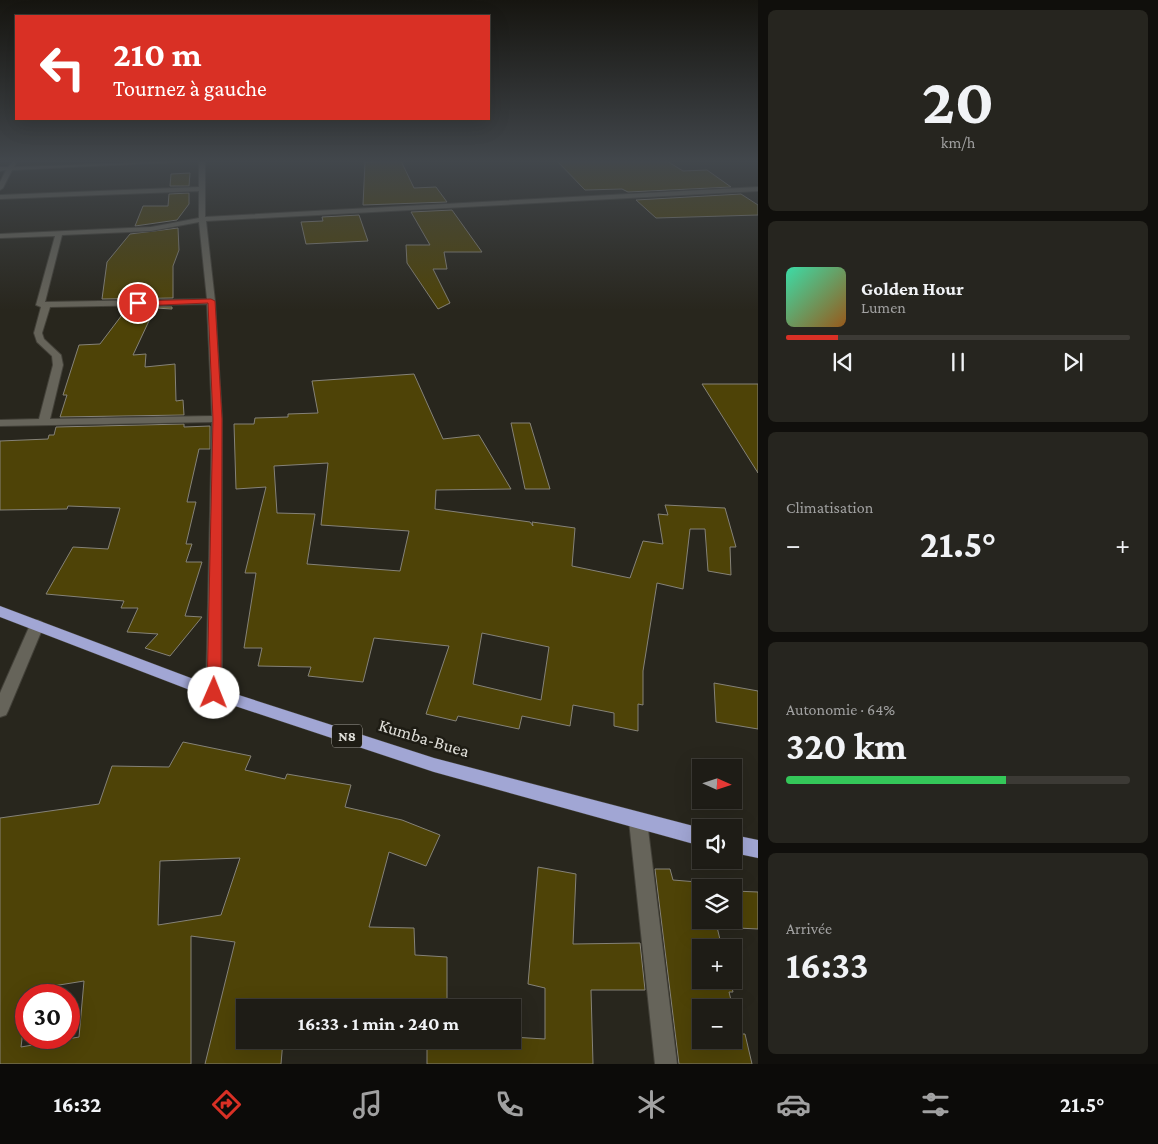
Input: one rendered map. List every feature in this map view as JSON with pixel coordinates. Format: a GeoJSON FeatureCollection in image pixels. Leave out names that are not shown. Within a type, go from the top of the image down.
{"type":"FeatureCollection","features":[{"type":"Feature","properties":{"kind":"highway","name":"Kumba-Buea"},"geometry":{"type":"LineString","coordinates":[[0,611],[214,693],[434,765],[692,835]]}},
{"type":"Feature","properties":{"kind":"highway"},"geometry":{"type":"LineString","coordinates":[[742,846],[758,849]]}},
{"type":"Feature","properties":{"kind":"street"},"geometry":{"type":"LineString","coordinates":[[202,211],[211,301],[217,419],[214,693]]}},
{"type":"Feature","properties":{"kind":"street"},"geometry":{"type":"LineString","coordinates":[[0,236],[151,229],[202,219],[362,211]]}},
{"type":"Feature","properties":{"kind":"street"},"geometry":{"type":"LineString","coordinates":[[59,233],[40,305],[211,301]]}},
{"type":"Feature","properties":{"kind":"street"},"geometry":{"type":"LineString","coordinates":[[44,422],[58,365],[56,355],[40,340],[38,334],[46,306]]}},
{"type":"Feature","properties":{"kind":"street"},"geometry":{"type":"LineString","coordinates":[[0,423],[217,419]]}},
{"type":"Feature","properties":{"kind":"street"},"geometry":{"type":"LineString","coordinates":[[0,711],[37,625]]}},
{"type":"Feature","properties":{"kind":"street"},"geometry":{"type":"LineString","coordinates":[[638,821],[666,1064]]}},
{"type":"Feature","properties":{"kind":"building"},"geometry":{"type":"Polygon","coordinates":[[[141,211],[184,211],[177,220],[135,226],[141,211]]]}},
{"type":"Feature","properties":{"kind":"building"},"geometry":{"type":"Polygon","coordinates":[[[452,211],[482,252],[444,252],[447,269],[433,269],[450,303],[438,309],[407,263],[406,245],[430,245],[411,212],[452,211]]]}},
{"type":"Feature","properties":{"kind":"building"},"geometry":{"type":"Polygon","coordinates":[[[648,211],[758,211],[758,215],[656,218],[648,211]]]}},
{"type":"Feature","properties":{"kind":"building"},"geometry":{"type":"Polygon","coordinates":[[[359,215],[368,241],[306,244],[301,222],[323,221],[322,217],[359,215]]]}},
{"type":"Feature","properties":{"kind":"building"},"geometry":{"type":"Polygon","coordinates":[[[178,228],[179,250],[173,266],[173,298],[102,299],[107,262],[130,234],[178,228]]]}},
{"type":"Feature","properties":{"kind":"building"},"geometry":{"type":"Polygon","coordinates":[[[128,307],[172,307],[172,309],[155,308],[133,355],[146,354],[145,367],[175,364],[176,401],[183,400],[184,415],[60,417],[67,395],[63,395],[79,345],[100,344],[128,307]]]}},
{"type":"Feature","properties":{"kind":"building"},"geometry":{"type":"Polygon","coordinates":[[[414,374],[443,439],[479,435],[511,489],[436,490],[435,509],[530,522],[533,526],[532,522],[575,528],[572,566],[630,578],[643,541],[663,544],[658,514],[668,515],[665,505],[725,508],[736,547],[730,547],[731,575],[708,571],[705,529],[690,529],[683,589],[657,583],[643,671],[643,705],[638,704],[638,731],[614,726],[614,713],[573,705],[570,726],[522,716],[519,729],[458,716],[456,721],[426,714],[449,646],[374,638],[363,682],[308,676],[311,667],[258,666],[262,648],[244,648],[256,573],[245,573],[266,487],[236,489],[234,424],[254,424],[255,418],[288,417],[288,414],[318,413],[312,381],[414,374]],[[328,463],[274,466],[277,513],[315,514],[307,564],[400,571],[409,531],[321,525],[328,463]],[[482,633],[473,684],[541,700],[549,647],[482,633]]]}},
{"type":"Feature","properties":{"kind":"building"},"geometry":{"type":"Polygon","coordinates":[[[702,384],[758,384],[758,473],[702,384]]]}},
{"type":"Feature","properties":{"kind":"building"},"geometry":{"type":"Polygon","coordinates":[[[511,423],[530,423],[550,489],[525,489],[511,423]]]}},
{"type":"Feature","properties":{"kind":"building"},"geometry":{"type":"Polygon","coordinates":[[[184,424],[184,427],[210,426],[210,449],[199,449],[187,502],[196,502],[186,544],[192,544],[186,562],[202,562],[185,616],[202,617],[170,656],[145,648],[158,634],[127,632],[138,608],[121,608],[124,601],[46,594],[73,547],[108,549],[120,508],[68,506],[67,509],[0,510],[0,441],[48,439],[49,435],[54,435],[56,427],[184,424]]]}},
{"type":"Feature","properties":{"kind":"building"},"geometry":{"type":"Polygon","coordinates":[[[714,683],[758,691],[758,729],[716,722],[714,683]]]}},
{"type":"Feature","properties":{"kind":"building"},"geometry":{"type":"Polygon","coordinates":[[[183,742],[251,756],[245,770],[285,779],[287,774],[351,785],[345,807],[402,820],[440,835],[426,866],[389,852],[369,927],[414,928],[415,955],[447,957],[447,999],[236,999],[236,1049],[282,1049],[281,1064],[205,1064],[235,942],[191,936],[191,1064],[0,1064],[0,818],[99,804],[112,766],[169,767],[183,742]],[[240,858],[160,861],[158,925],[221,915],[240,858]]]}},
{"type":"Feature","properties":{"kind":"building"},"geometry":{"type":"Polygon","coordinates":[[[538,867],[576,874],[573,944],[640,943],[645,990],[591,990],[593,1064],[427,1064],[427,1049],[521,1049],[521,1038],[545,1039],[545,988],[528,984],[538,867]]]}},
{"type":"Feature","properties":{"kind":"building"},"geometry":{"type":"Polygon","coordinates":[[[655,869],[670,869],[673,880],[692,882],[692,929],[717,929],[720,939],[692,939],[692,989],[732,989],[733,992],[729,992],[731,999],[692,999],[692,1049],[742,1049],[742,1034],[745,1034],[752,1064],[679,1064],[655,869]]]}},
{"type":"Feature","properties":{"kind":"building"},"geometry":{"type":"Polygon","coordinates":[[[742,891],[758,892],[758,929],[742,928],[742,891]]]}},
{"type":"Feature","properties":{"kind":"route"},"geometry":{"type":"LineString","coordinates":[[138,303],[211,301],[217,419],[214,693]]}}]}
